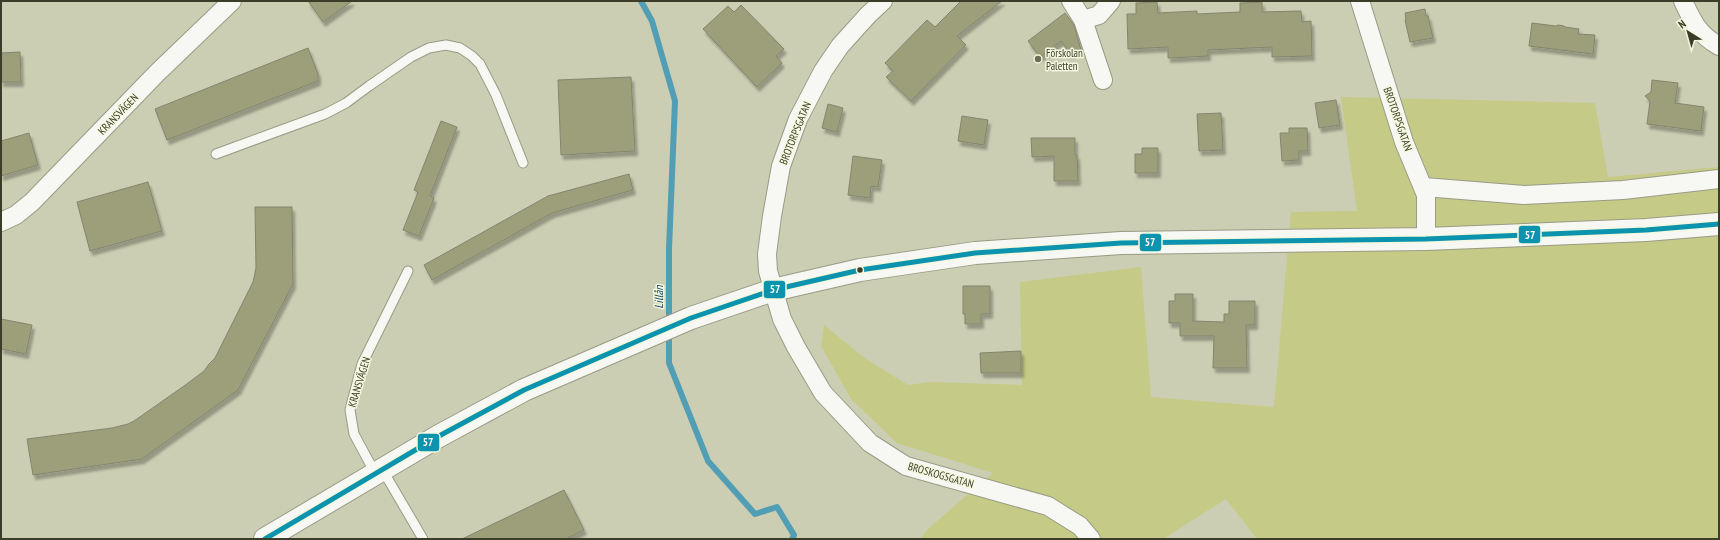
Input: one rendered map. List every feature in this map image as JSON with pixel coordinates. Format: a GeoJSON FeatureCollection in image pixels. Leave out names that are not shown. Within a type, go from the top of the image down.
{"type":"FeatureCollection","features":[{"type":"Feature","properties":{"kind":"street","name":"KRANSVÄGEN"},"geometry":{"type":"LineString","coordinates":[[1,222],[16,214],[32,202],[157,73],[232,1]]}},
{"type":"Feature","properties":{"kind":"street","name":"BROTORPSGATAN"},"geometry":{"type":"LineString","coordinates":[[773,290],[768,271],[767,254],[772,216],[781,166],[798,119],[823,71],[840,46],[883,1]]}},
{"type":"Feature","properties":{"kind":"street"},"geometry":{"type":"LineString","coordinates":[[1071,1],[1083,20],[1103,80]]}},
{"type":"Feature","properties":{"kind":"street"},"geometry":{"type":"LineString","coordinates":[[1083,20],[1099,15],[1111,1]]}},
{"type":"Feature","properties":{"kind":"street","name":"BROTORPSGATAN"},"geometry":{"type":"LineString","coordinates":[[1360,1],[1404,142],[1424,187],[1426,195],[1426,238]]}},
{"type":"Feature","properties":{"kind":"street"},"geometry":{"type":"LineString","coordinates":[[1682,1],[1697,28],[1706,39],[1719,46]]}},
{"type":"Feature","properties":{"kind":"street"},"geometry":{"type":"LineString","coordinates":[[1424,187],[1524,195],[1623,190],[1719,179]]}},
{"type":"Feature","properties":{"kind":"street"},"geometry":{"type":"LineString","coordinates":[[264,539],[439,436],[524,390],[691,318],[773,290],[860,270],[975,253],[1121,243],[1426,238],[1646,230],[1719,224]]}},
{"type":"Feature","properties":{"kind":"street","name":"BROSKOGSGATAN"},"geometry":{"type":"LineString","coordinates":[[773,290],[782,319],[823,393],[870,444],[906,466],[1048,506],[1080,526],[1091,539]]}},
{"type":"Feature","properties":{"kind":"lane"},"geometry":{"type":"LineString","coordinates":[[216,154],[325,114],[346,103],[411,56],[429,48],[446,44],[460,48],[472,56],[480,64],[496,95],[523,163]]}},
{"type":"Feature","properties":{"kind":"lane","name":"KRANSVÄGEN"},"geometry":{"type":"LineString","coordinates":[[408,271],[362,364],[350,410],[354,434],[423,539]]}},
{"type":"Feature","properties":{"kind":"green space"},"geometry":{"type":"Polygon","coordinates":[[[1341,97],[1595,103],[1608,177],[1719,167],[1719,539],[1257,539],[1226,499],[1163,539],[920,539],[930,527],[993,473],[897,443],[851,399],[821,346],[824,325],[866,359],[908,385],[930,382],[1022,385],[1020,282],[1141,267],[1151,397],[1274,407],[1291,212],[1357,211],[1341,97]]]}},
{"type":"Feature","properties":{"kind":"building"},"geometry":{"type":"Polygon","coordinates":[[[308,1],[352,1],[323,22],[308,1]]]}},
{"type":"Feature","properties":{"kind":"building"},"geometry":{"type":"Polygon","coordinates":[[[961,1],[1002,1],[957,36],[966,45],[911,101],[886,77],[893,71],[885,63],[927,20],[935,27],[961,1]]]}},
{"type":"Feature","properties":{"kind":"building"},"geometry":{"type":"Polygon","coordinates":[[[1157,2],[1158,13],[1197,11],[1197,14],[1240,12],[1240,3],[1262,2],[1262,12],[1301,11],[1302,22],[1311,21],[1312,56],[1272,57],[1272,47],[1208,50],[1208,56],[1168,58],[1168,47],[1128,49],[1127,14],[1136,14],[1136,3],[1157,2]]]}},
{"type":"Feature","properties":{"kind":"building"},"geometry":{"type":"Polygon","coordinates":[[[741,5],[784,49],[776,56],[782,63],[757,87],[703,29],[728,6],[734,12],[741,5]]]}},
{"type":"Feature","properties":{"kind":"building"},"geometry":{"type":"Polygon","coordinates":[[[1425,9],[1433,38],[1410,42],[1405,13],[1425,9]]]}},
{"type":"Feature","properties":{"kind":"building"},"geometry":{"type":"Polygon","coordinates":[[[1065,13],[1074,25],[1081,50],[1076,50],[1071,54],[1061,41],[1040,57],[1028,41],[1065,13]]]}},
{"type":"Feature","properties":{"kind":"building"},"geometry":{"type":"Polygon","coordinates":[[[1532,23],[1564,26],[1579,29],[1578,34],[1595,35],[1593,54],[1529,46],[1532,23]]]}},
{"type":"Feature","properties":{"kind":"building"},"geometry":{"type":"Polygon","coordinates":[[[308,48],[318,74],[318,81],[167,140],[155,109],[308,48]]]}},
{"type":"Feature","properties":{"kind":"building"},"geometry":{"type":"Polygon","coordinates":[[[20,52],[21,82],[1,82],[1,53],[20,52]]]}},
{"type":"Feature","properties":{"kind":"building"},"geometry":{"type":"Polygon","coordinates":[[[631,77],[635,151],[561,155],[558,80],[631,77]]]}},
{"type":"Feature","properties":{"kind":"building"},"geometry":{"type":"Polygon","coordinates":[[[1652,80],[1678,83],[1675,103],[1704,107],[1701,131],[1647,124],[1650,101],[1645,96],[1651,92],[1652,80]]]}},
{"type":"Feature","properties":{"kind":"building"},"geometry":{"type":"Polygon","coordinates":[[[1336,100],[1340,125],[1319,128],[1315,103],[1336,100]]]}},
{"type":"Feature","properties":{"kind":"building"},"geometry":{"type":"Polygon","coordinates":[[[828,104],[843,108],[837,132],[822,128],[828,104]]]}},
{"type":"Feature","properties":{"kind":"building"},"geometry":{"type":"Polygon","coordinates":[[[1221,113],[1223,150],[1199,151],[1197,114],[1221,113]]]}},
{"type":"Feature","properties":{"kind":"building"},"geometry":{"type":"Polygon","coordinates":[[[962,116],[988,120],[984,145],[958,141],[962,116]]]}},
{"type":"Feature","properties":{"kind":"building"},"geometry":{"type":"Polygon","coordinates":[[[441,121],[457,127],[430,196],[434,198],[419,236],[403,230],[418,192],[414,190],[441,121]]]}},
{"type":"Feature","properties":{"kind":"building"},"geometry":{"type":"Polygon","coordinates":[[[1289,128],[1307,128],[1308,151],[1299,151],[1299,160],[1282,161],[1280,133],[1289,133],[1289,128]]]}},
{"type":"Feature","properties":{"kind":"building"},"geometry":{"type":"Polygon","coordinates":[[[29,133],[38,165],[1,176],[1,141],[29,133]]]}},
{"type":"Feature","properties":{"kind":"building"},"geometry":{"type":"Polygon","coordinates":[[[1031,138],[1075,138],[1078,181],[1054,181],[1054,156],[1032,157],[1031,138]]]}},
{"type":"Feature","properties":{"kind":"building"},"geometry":{"type":"Polygon","coordinates":[[[1142,148],[1158,148],[1158,173],[1135,173],[1135,154],[1142,154],[1142,148]]]}},
{"type":"Feature","properties":{"kind":"building"},"geometry":{"type":"Polygon","coordinates":[[[853,156],[882,160],[878,187],[871,186],[870,198],[848,195],[853,156]]]}},
{"type":"Feature","properties":{"kind":"building"},"geometry":{"type":"Polygon","coordinates":[[[629,174],[633,190],[552,213],[432,280],[424,265],[548,196],[629,174]]]}},
{"type":"Feature","properties":{"kind":"building"},"geometry":{"type":"Polygon","coordinates":[[[148,182],[162,231],[90,251],[77,202],[148,182]]]}},
{"type":"Feature","properties":{"kind":"building"},"geometry":{"type":"Polygon","coordinates":[[[255,207],[292,207],[293,284],[238,390],[142,459],[33,475],[27,439],[112,428],[128,424],[204,371],[215,358],[253,282],[256,268],[255,207]]]}},
{"type":"Feature","properties":{"kind":"building"},"geometry":{"type":"Polygon","coordinates":[[[963,286],[990,286],[990,314],[981,314],[981,324],[965,324],[965,314],[963,314],[963,286]]]}},
{"type":"Feature","properties":{"kind":"building"},"geometry":{"type":"Polygon","coordinates":[[[1175,294],[1193,294],[1193,321],[1224,322],[1224,314],[1229,314],[1229,301],[1255,301],[1255,325],[1246,325],[1247,368],[1213,368],[1214,336],[1180,336],[1180,323],[1169,323],[1169,301],[1175,301],[1175,294]]]}},
{"type":"Feature","properties":{"kind":"building"},"geometry":{"type":"Polygon","coordinates":[[[1,319],[32,325],[26,354],[1,349],[1,319]]]}},
{"type":"Feature","properties":{"kind":"building"},"geometry":{"type":"Polygon","coordinates":[[[1021,351],[1021,373],[981,373],[980,353],[1021,351]]]}},
{"type":"Feature","properties":{"kind":"building"},"geometry":{"type":"Polygon","coordinates":[[[564,490],[584,530],[566,539],[462,539],[564,490]]]}},
{"type":"Feature","properties":{"kind":"waterway","name":"Lillån"},"geometry":{"type":"LineString","coordinates":[[641,1],[652,21],[675,101],[669,249],[669,323]]}},
{"type":"Feature","properties":{"kind":"waterway","name":"Lillån"},"geometry":{"type":"LineString","coordinates":[[669,332],[669,363],[708,461],[755,514],[777,507],[794,535],[792,539]]}},
{"type":"Feature","properties":{"kind":"transit line","name":"57"},"geometry":{"type":"LineString","coordinates":[[265,539],[439,436],[524,390],[691,318],[773,290],[860,270],[975,253],[1121,243],[1426,239],[1646,230],[1719,224]]}},
{"type":"Feature","properties":{"kind":"place","name":"Förskolan Paletten"},"geometry":{"type":"Point","coordinates":[1038,59]}}]}
